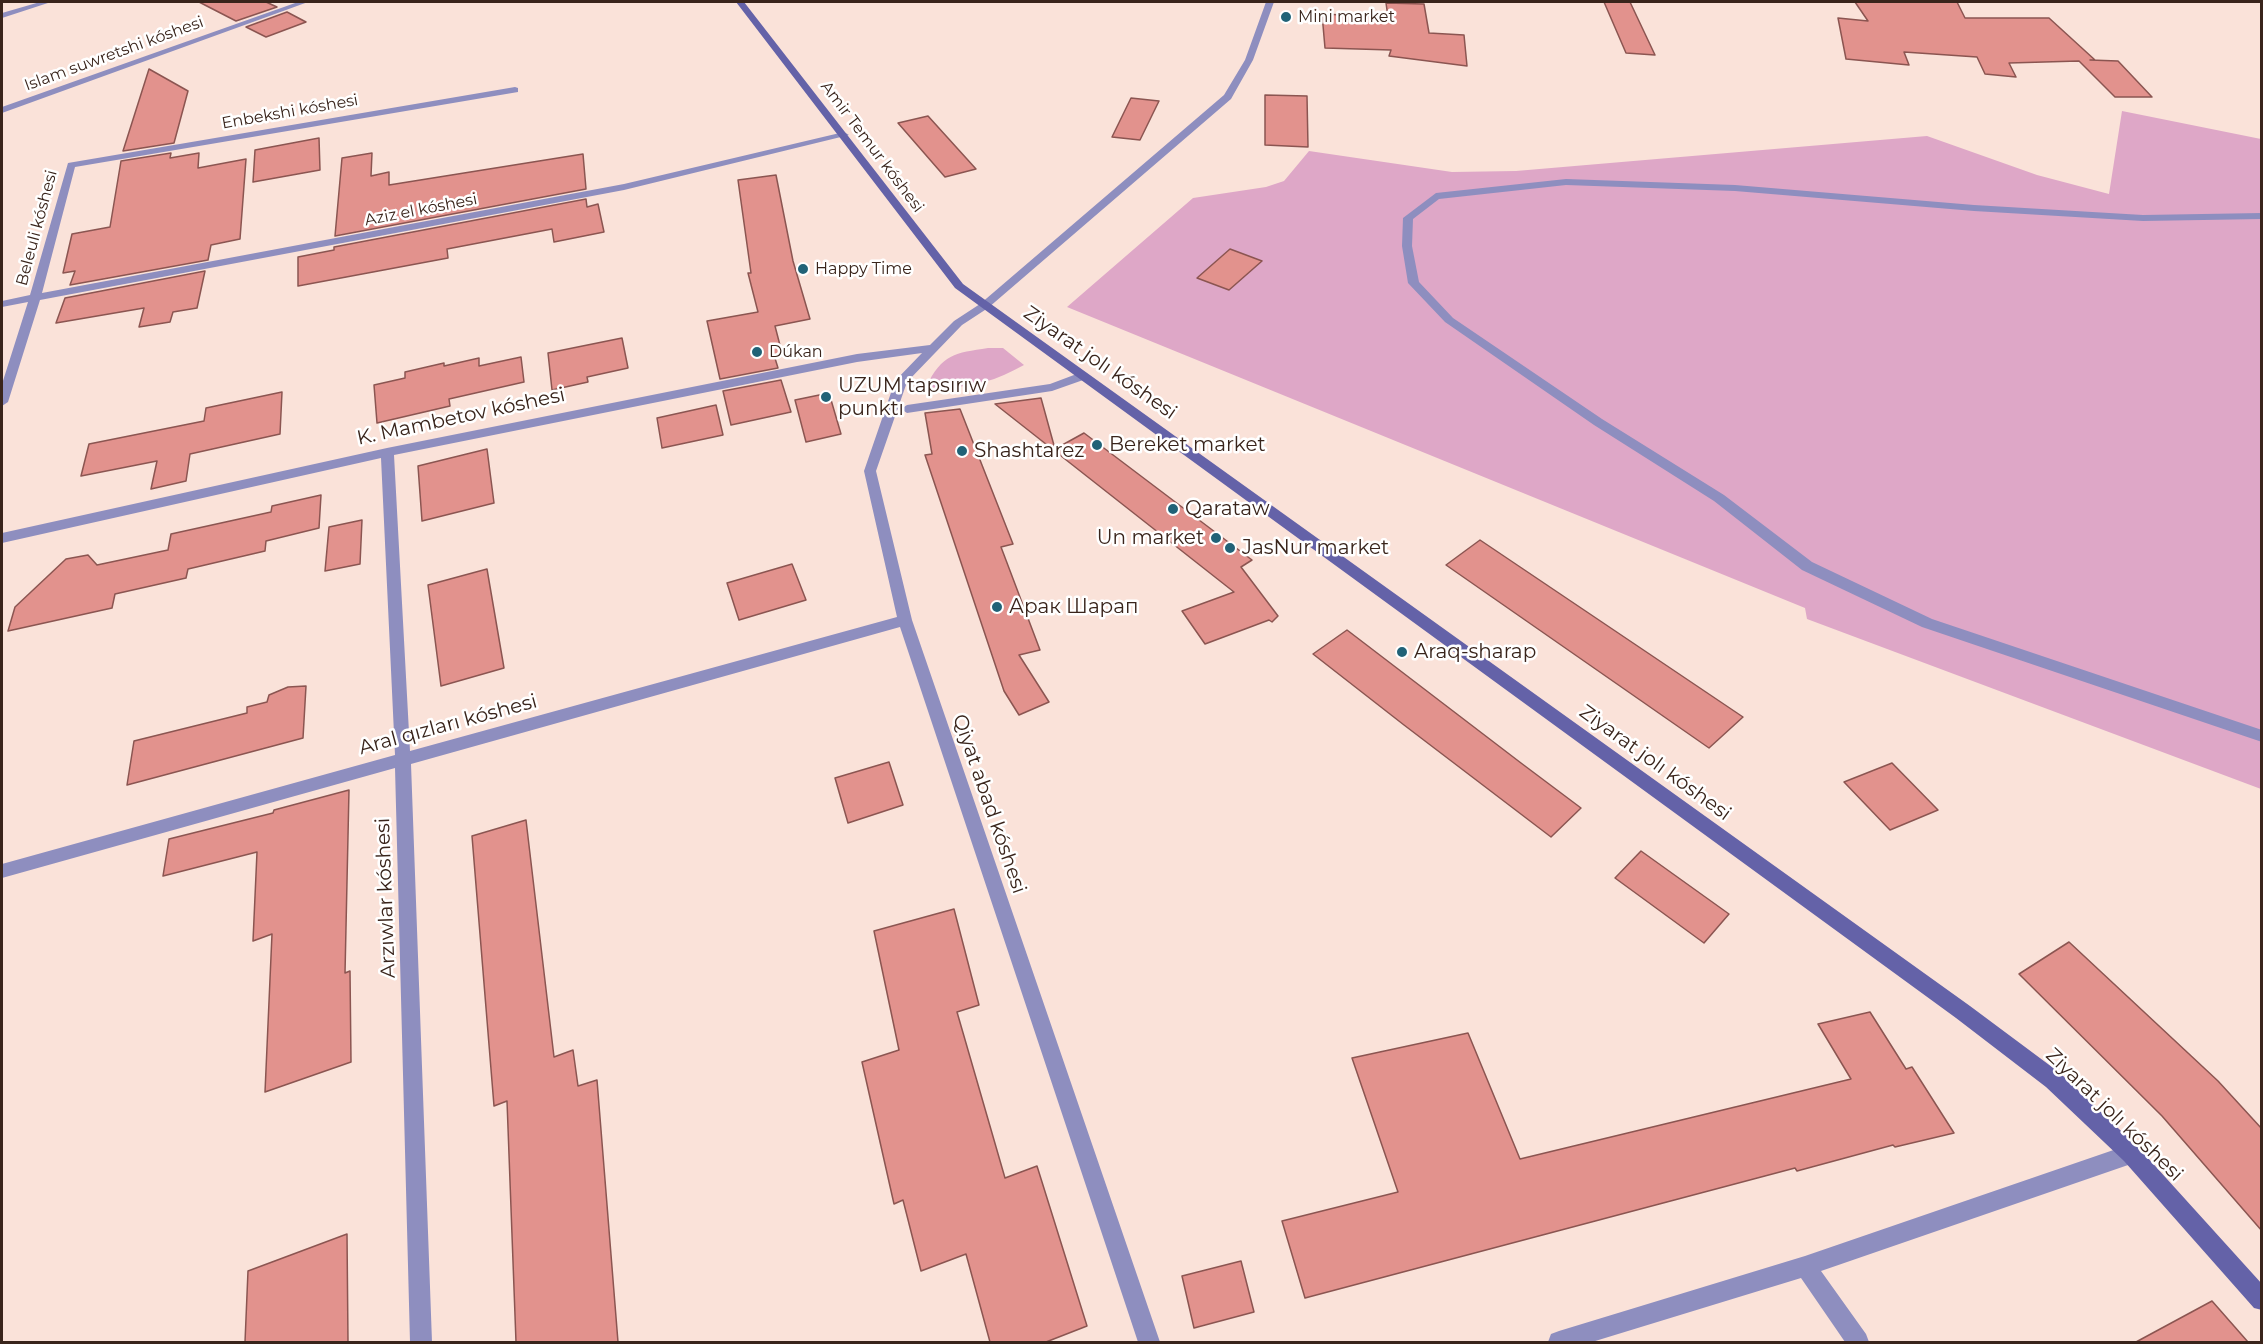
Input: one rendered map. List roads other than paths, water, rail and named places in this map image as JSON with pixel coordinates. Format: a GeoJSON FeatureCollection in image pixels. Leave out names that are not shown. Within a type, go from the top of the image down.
{"type":"FeatureCollection","features":[{"type":"Feature","properties":{"kind":"street"},"geometry":{"type":"LineString","coordinates":[[2,16],[47,2]]}},
{"type":"Feature","properties":{"kind":"street","name":"Islam suwretshi kóshesi"},"geometry":{"type":"LineString","coordinates":[[2,110],[304,2]]}},
{"type":"Feature","properties":{"kind":"street","name":"Amir Temur kóshesi"},"geometry":{"type":"LineString","coordinates":[[740,2],[959,286],[984,306]]}},
{"type":"Feature","properties":{"kind":"street","name":"Qiyat abad kóshesi"},"geometry":{"type":"LineString","coordinates":[[1149,1342],[905,620],[870,471],[901,381],[958,323],[984,306],[1228,97],[1249,60],[1270,2]]}},
{"type":"Feature","properties":{"kind":"street","name":"Enbekshi kóshesi"},"geometry":{"type":"LineString","coordinates":[[70,165],[515,90]]}},
{"type":"Feature","properties":{"kind":"street","name":"Aziz el kóshesi"},"geometry":{"type":"LineString","coordinates":[[2,304],[624,187],[740,162],[844,135]]}},
{"type":"Feature","properties":{"kind":"street","name":"Beleuli kóshesi"},"geometry":{"type":"LineString","coordinates":[[2,402],[35,298],[70,165]]}},
{"type":"Feature","properties":{"kind":"street"},"geometry":{"type":"LineString","coordinates":[[2262,216],[2143,218],[1735,188],[1566,183],[1436,196],[1408,218],[1407,246],[1414,283],[1449,320],[1598,422],[1719,498],[1807,566],[1927,623],[2262,736]]}},
{"type":"Feature","properties":{"kind":"street","name":"Ziyarat jolı kóshesi"},"geometry":{"type":"LineString","coordinates":[[984,306],[1963,1012],[2053,1080],[2131,1154],[2262,1300]]}},
{"type":"Feature","properties":{"kind":"street","name":"K. Mambetov kóshesi"},"geometry":{"type":"LineString","coordinates":[[2,538],[387,452],[857,358],[931,348]]}},
{"type":"Feature","properties":{"kind":"street"},"geometry":{"type":"LineString","coordinates":[[907,409],[1052,387],[1082,376]]}},
{"type":"Feature","properties":{"kind":"street","name":"Arzıwlar kóshesi"},"geometry":{"type":"LineString","coordinates":[[387,452],[403,759],[421,1342]]}},
{"type":"Feature","properties":{"kind":"street","name":"Aral qızları kóshesi"},"geometry":{"type":"LineString","coordinates":[[2,871],[905,620]]}},
{"type":"Feature","properties":{"kind":"street"},"geometry":{"type":"LineString","coordinates":[[1558,1342],[1805,1266],[2131,1154]]}},
{"type":"Feature","properties":{"kind":"street"},"geometry":{"type":"LineString","coordinates":[[1805,1266],[1858,1342]]}},
{"type":"Feature","properties":{"kind":"place","name":"Mini market"},"geometry":{"type":"Point","coordinates":[1286,17]}},
{"type":"Feature","properties":{"kind":"place","name":"Happy Time"},"geometry":{"type":"Point","coordinates":[803,269]}},
{"type":"Feature","properties":{"kind":"place","name":"Dúkan"},"geometry":{"type":"Point","coordinates":[757,352]}},
{"type":"Feature","properties":{"kind":"place","name":"UZUM tapsırıw punktı"},"geometry":{"type":"Point","coordinates":[826,397]}},
{"type":"Feature","properties":{"kind":"place","name":"Bereket market"},"geometry":{"type":"Point","coordinates":[1097,445]}},
{"type":"Feature","properties":{"kind":"place","name":"Shashtarez"},"geometry":{"type":"Point","coordinates":[962,451]}},
{"type":"Feature","properties":{"kind":"place","name":"Qarataw"},"geometry":{"type":"Point","coordinates":[1173,509]}},
{"type":"Feature","properties":{"kind":"place","name":"Un market"},"geometry":{"type":"Point","coordinates":[1216,538]}},
{"type":"Feature","properties":{"kind":"place","name":"JasNur market"},"geometry":{"type":"Point","coordinates":[1230,548]}},
{"type":"Feature","properties":{"kind":"place","name":"Арак Шарап"},"geometry":{"type":"Point","coordinates":[997,607]}},
{"type":"Feature","properties":{"kind":"place","name":"Araq-sharap"},"geometry":{"type":"Point","coordinates":[1402,652]}}]}
